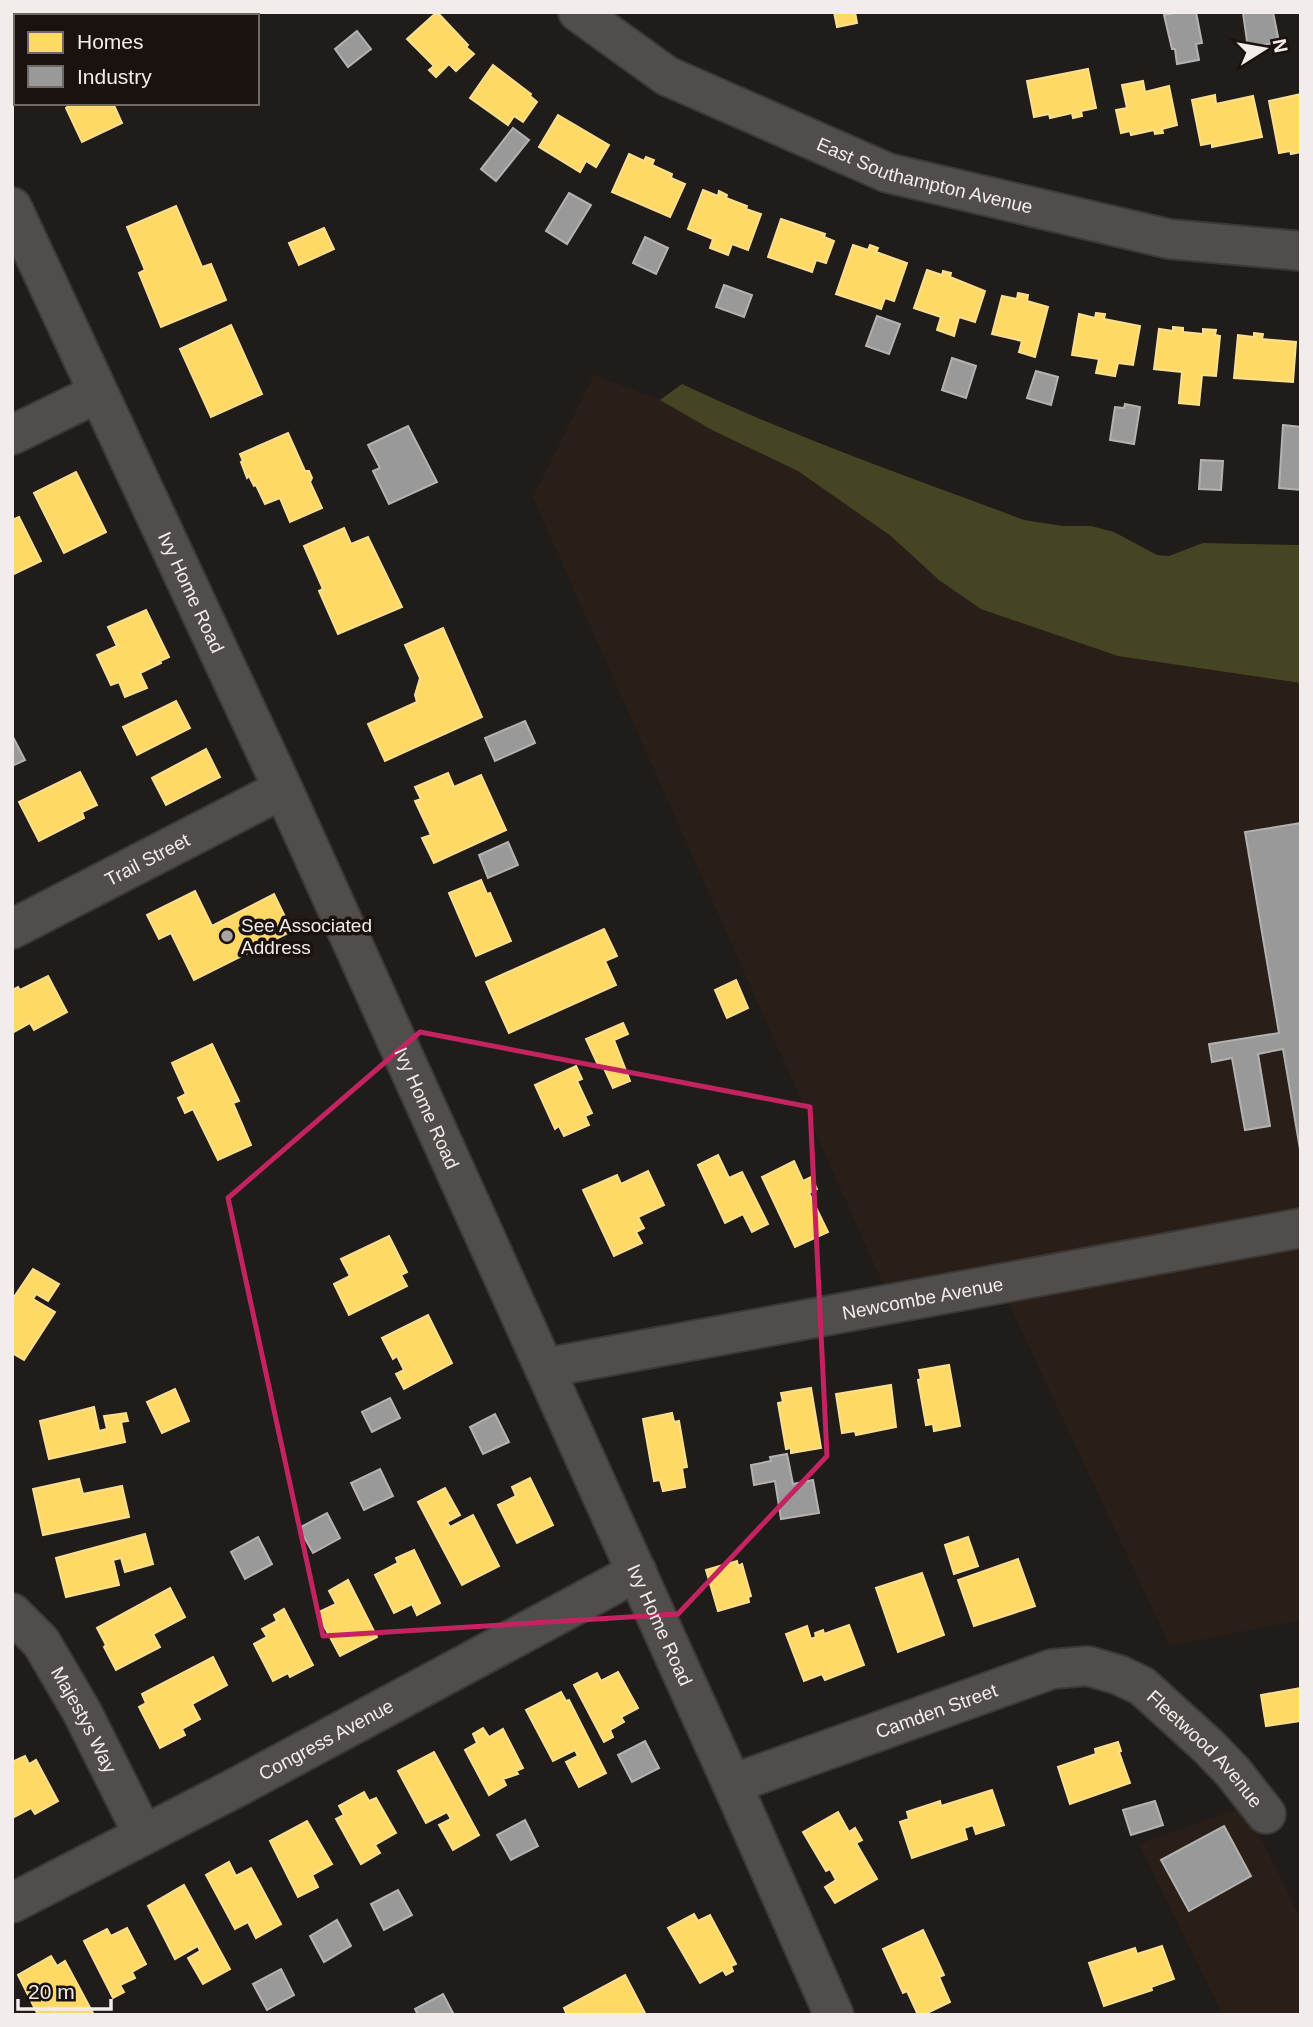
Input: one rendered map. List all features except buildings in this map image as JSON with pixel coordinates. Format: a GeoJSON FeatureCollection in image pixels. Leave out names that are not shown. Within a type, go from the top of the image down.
{"type":"FeatureCollection","features":[{"type":"Feature","properties":{"kind":"street","name":"East Southampton Avenue"},"geometry":{"type":"LineString","coordinates":[[578,12],[667,76],[888,173],[1169,239],[1301,251]]}},
{"type":"Feature","properties":{"kind":"street","name":"Ivy Home Road"},"geometry":{"type":"LineString","coordinates":[[12,207],[283,789],[834,2015]]}},
{"type":"Feature","properties":{"kind":"street"},"geometry":{"type":"LineString","coordinates":[[12,435],[98,393]]}},
{"type":"Feature","properties":{"kind":"street","name":"Trail Street"},"geometry":{"type":"LineString","coordinates":[[12,929],[283,789]]}},
{"type":"Feature","properties":{"kind":"street","name":"Newcombe Avenue"},"geometry":{"type":"LineString","coordinates":[[544,1368],[1301,1228]]}},
{"type":"Feature","properties":{"kind":"street","name":"Congress Avenue"},"geometry":{"type":"LineString","coordinates":[[12,1903],[239,1786],[636,1572]]}},
{"type":"Feature","properties":{"kind":"street","name":"Majestys Way"},"geometry":{"type":"LineString","coordinates":[[12,1613],[41,1642],[82,1712],[143,1834]]}},
{"type":"Feature","properties":{"kind":"street","name":"Camden Street"},"geometry":{"type":"LineString","coordinates":[[732,1783],[1052,1669],[1088,1666],[1119,1675],[1142,1686]]}},
{"type":"Feature","properties":{"kind":"street","name":"Fleetwood Avenue"},"geometry":{"type":"LineString","coordinates":[[1142,1686],[1208,1746],[1233,1772],[1266,1814]]}},
{"type":"Feature","properties":{"kind":"highlighted area"},"geometry":{"type":"Polygon","coordinates":[[[420,1032],[810,1107],[827,1456],[678,1614],[323,1636],[228,1198],[420,1032]]]}},
{"type":"Feature","properties":{"kind":"shaded area"},"geometry":{"type":"Polygon","coordinates":[[[594,375],[707,417],[1301,617],[1301,1620],[1170,1646],[1008,1302],[899,1320],[533,497],[594,375]]]}},
{"type":"Feature","properties":{"kind":"shaded area"},"geometry":{"type":"Polygon","coordinates":[[[682,384],[809,439],[1024,520],[1063,526],[1091,526],[1114,532],[1157,555],[1169,556],[1203,543],[1300,545],[1301,542],[1301,683],[1118,656],[981,609],[939,580],[891,536],[798,471],[712,430],[660,400],[682,384]]]}},
{"type":"Feature","properties":{"kind":"shaded area"},"geometry":{"type":"Polygon","coordinates":[[[1245,1806],[1301,1920],[1301,2015],[1223,2015],[1139,1844],[1245,1806]]]}},
{"type":"Feature","properties":{"kind":"place","name":"See Associated Address"},"geometry":{"type":"Point","coordinates":[227,936]}}]}
